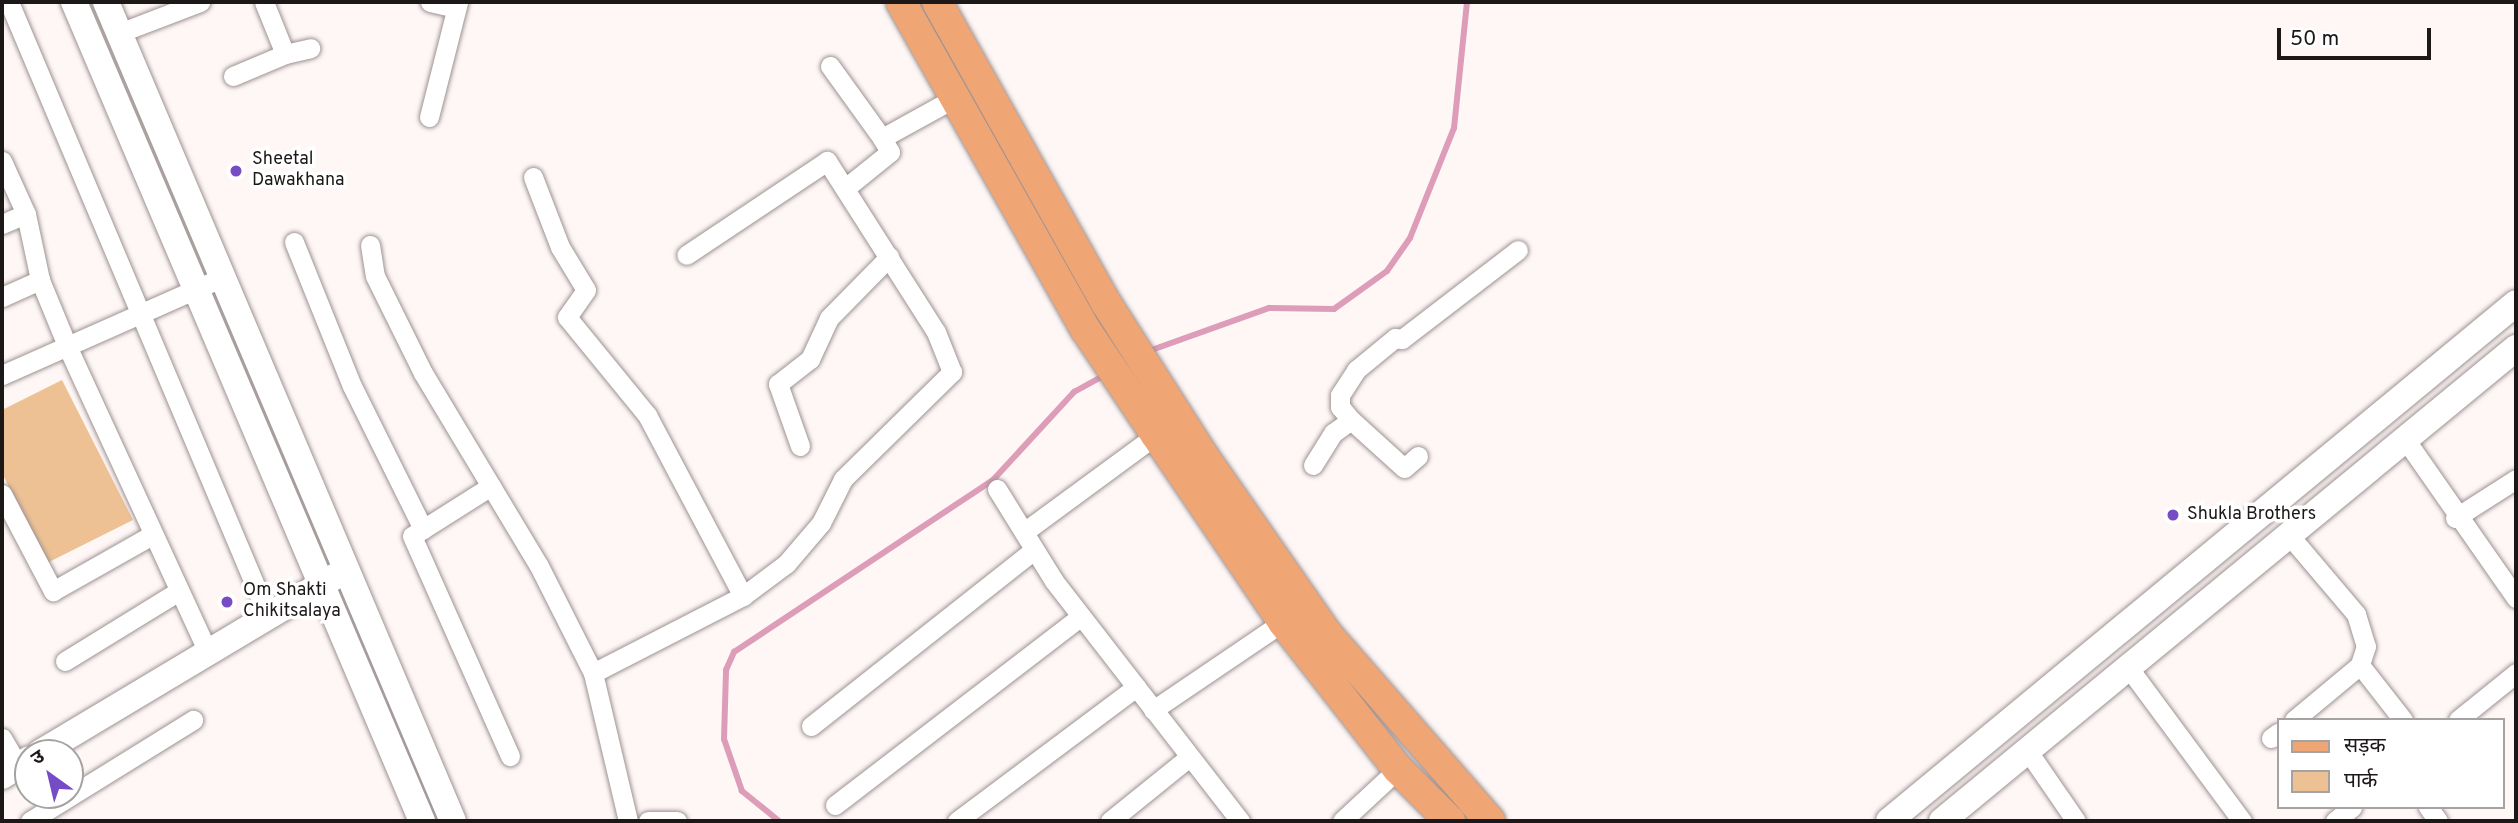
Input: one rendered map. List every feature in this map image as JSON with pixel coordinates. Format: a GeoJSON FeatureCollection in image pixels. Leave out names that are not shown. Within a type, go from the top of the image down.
{"type":"FeatureCollection","features":[{"type":"Feature","properties":{"kind":"main road"},"geometry":{"type":"LineString","coordinates":[[74,2],[194,290],[453,821]]}},
{"type":"Feature","properties":{"kind":"main road"},"geometry":{"type":"LineString","coordinates":[[106,2],[221,278],[422,821]]}},
{"type":"Feature","properties":{"kind":"main road"},"geometry":{"type":"LineString","coordinates":[[901,2],[951,100],[1086,330],[1156,435],[1283,622],[1398,769],[1450,821]]}},
{"type":"Feature","properties":{"kind":"main road"},"geometry":{"type":"LineString","coordinates":[[937,2],[1106,303],[1154,380],[1327,634],[1490,821]]}},
{"type":"Feature","properties":{"kind":"main road"},"geometry":{"type":"LineString","coordinates":[[149,182],[177,171]]}},
{"type":"Feature","properties":{"kind":"main road"},"geometry":{"type":"LineString","coordinates":[[1889,821],[2516,303]]}},
{"type":"Feature","properties":{"kind":"main road"},"geometry":{"type":"LineString","coordinates":[[1942,821],[2516,348]]}},
{"type":"Feature","properties":{"kind":"main road"},"geometry":{"type":"LineString","coordinates":[[64,739],[333,576]]}},
{"type":"Feature","properties":{"kind":"street"},"geometry":{"type":"LineString","coordinates":[[9,2],[138,316],[268,616]]}},
{"type":"Feature","properties":{"kind":"street"},"geometry":{"type":"LineString","coordinates":[[119,33],[200,2]]}},
{"type":"Feature","properties":{"kind":"street"},"geometry":{"type":"LineString","coordinates":[[264,2],[285,54]]}},
{"type":"Feature","properties":{"kind":"street"},"geometry":{"type":"LineString","coordinates":[[429,117],[457,5],[430,2]]}},
{"type":"Feature","properties":{"kind":"street"},"geometry":{"type":"LineString","coordinates":[[233,76],[285,54],[310,48]]}},
{"type":"Feature","properties":{"kind":"street"},"geometry":{"type":"LineString","coordinates":[[830,66],[890,152],[848,186]]}},
{"type":"Feature","properties":{"kind":"street"},"geometry":{"type":"LineString","coordinates":[[882,138],[951,100]]}},
{"type":"Feature","properties":{"kind":"street"},"geometry":{"type":"LineString","coordinates":[[2,161],[26,214],[40,280],[68,348],[177,592],[208,652]]}},
{"type":"Feature","properties":{"kind":"street"},"geometry":{"type":"LineString","coordinates":[[593,673],[743,596],[786,564],[821,523],[843,479],[952,372],[936,332],[848,186],[827,161],[686,255]]}},
{"type":"Feature","properties":{"kind":"street"},"geometry":{"type":"LineString","coordinates":[[533,177],[559,247],[586,290],[567,317],[660,436],[743,596]]}},
{"type":"Feature","properties":{"kind":"street"},"geometry":{"type":"LineString","coordinates":[[2,224],[26,214]]}},
{"type":"Feature","properties":{"kind":"street"},"geometry":{"type":"LineString","coordinates":[[294,243],[352,386],[423,529]]}},
{"type":"Feature","properties":{"kind":"street"},"geometry":{"type":"LineString","coordinates":[[370,245],[375,276],[423,373],[491,486],[593,673],[628,821]]}},
{"type":"Feature","properties":{"kind":"street"},"geometry":{"type":"LineString","coordinates":[[1418,456],[1404,468],[1340,407],[1340,395],[1356,370],[1517,250]]}},
{"type":"Feature","properties":{"kind":"street"},"geometry":{"type":"LineString","coordinates":[[800,446],[778,384],[810,359],[829,317],[889,257]]}},
{"type":"Feature","properties":{"kind":"street"},"geometry":{"type":"LineString","coordinates":[[2,375],[221,278]]}},
{"type":"Feature","properties":{"kind":"street"},"geometry":{"type":"LineString","coordinates":[[2,297],[40,280]]}},
{"type":"Feature","properties":{"kind":"street"},"geometry":{"type":"LineString","coordinates":[[1313,465],[1333,433],[1351,419]]}},
{"type":"Feature","properties":{"kind":"street"},"geometry":{"type":"LineString","coordinates":[[1024,532],[1156,435]]}},
{"type":"Feature","properties":{"kind":"street"},"geometry":{"type":"LineString","coordinates":[[2405,439],[2455,518],[2516,598]]}},
{"type":"Feature","properties":{"kind":"street"},"geometry":{"type":"LineString","coordinates":[[2455,518],[2516,479]]}},
{"type":"Feature","properties":{"kind":"street"},"geometry":{"type":"LineString","coordinates":[[491,486],[412,536],[510,755]]}},
{"type":"Feature","properties":{"kind":"street"},"geometry":{"type":"LineString","coordinates":[[997,489],[1034,550],[1082,616],[1188,758],[1240,821]]}},
{"type":"Feature","properties":{"kind":"street"},"geometry":{"type":"LineString","coordinates":[[2,494],[53,591],[152,535]]}},
{"type":"Feature","properties":{"kind":"street"},"geometry":{"type":"LineString","coordinates":[[2289,535],[2366,631],[2360,665],[2296,718]]}},
{"type":"Feature","properties":{"kind":"street"},"geometry":{"type":"LineString","coordinates":[[811,726],[1034,550]]}},
{"type":"Feature","properties":{"kind":"street"},"geometry":{"type":"LineString","coordinates":[[65,661],[177,592]]}},
{"type":"Feature","properties":{"kind":"street"},"geometry":{"type":"LineString","coordinates":[[835,805],[1082,616]]}},
{"type":"Feature","properties":{"kind":"street"},"geometry":{"type":"LineString","coordinates":[[1153,710],[1283,622]]}},
{"type":"Feature","properties":{"kind":"street"},"geometry":{"type":"LineString","coordinates":[[2360,665],[2401,718]]}},
{"type":"Feature","properties":{"kind":"street"},"geometry":{"type":"LineString","coordinates":[[2128,667],[2242,821]]}},
{"type":"Feature","properties":{"kind":"street"},"geometry":{"type":"LineString","coordinates":[[2460,718],[2516,673]]}},
{"type":"Feature","properties":{"kind":"street"},"geometry":{"type":"LineString","coordinates":[[957,821],[1136,687]]}},
{"type":"Feature","properties":{"kind":"street"},"geometry":{"type":"LineString","coordinates":[[30,821],[63,813],[193,720]]}},
{"type":"Feature","properties":{"kind":"street"},"geometry":{"type":"LineString","coordinates":[[2,738],[14,754]]}},
{"type":"Feature","properties":{"kind":"street"},"geometry":{"type":"LineString","coordinates":[[2027,750],[2076,821]]}},
{"type":"Feature","properties":{"kind":"street"},"geometry":{"type":"LineString","coordinates":[[1110,821],[1188,758]]}},
{"type":"Feature","properties":{"kind":"street"},"geometry":{"type":"LineString","coordinates":[[1342,821],[1398,769]]}},
{"type":"Feature","properties":{"kind":"street"},"geometry":{"type":"LineString","coordinates":[[2336,821],[2350,809]]}},
{"type":"Feature","properties":{"kind":"street"},"geometry":{"type":"LineString","coordinates":[[648,821],[677,821]]}},
{"type":"Feature","properties":{"kind":"green space"},"geometry":{"type":"Polygon","coordinates":[[[62,380],[133,520],[47,563],[2,473],[2,410],[62,380]]]}},
{"type":"Feature","properties":{"kind":"waterway"},"geometry":{"type":"LineString","coordinates":[[1146,352],[1269,308],[1334,309],[1387,271],[1410,238],[1454,128],[1467,2]]}},
{"type":"Feature","properties":{"kind":"waterway"},"geometry":{"type":"LineString","coordinates":[[779,821],[742,791],[724,739],[726,670],[734,652],[993,480],[1074,392],[1106,374]]}},
{"type":"Feature","properties":{"kind":"place","name":"Sheetal Dawakhana"},"geometry":{"type":"Point","coordinates":[236,171]}},
{"type":"Feature","properties":{"kind":"place","name":"Shukla Brothers"},"geometry":{"type":"Point","coordinates":[2173,515]}},
{"type":"Feature","properties":{"kind":"place","name":"Om Shakti Chikitsalaya"},"geometry":{"type":"Point","coordinates":[227,602]}}]}
